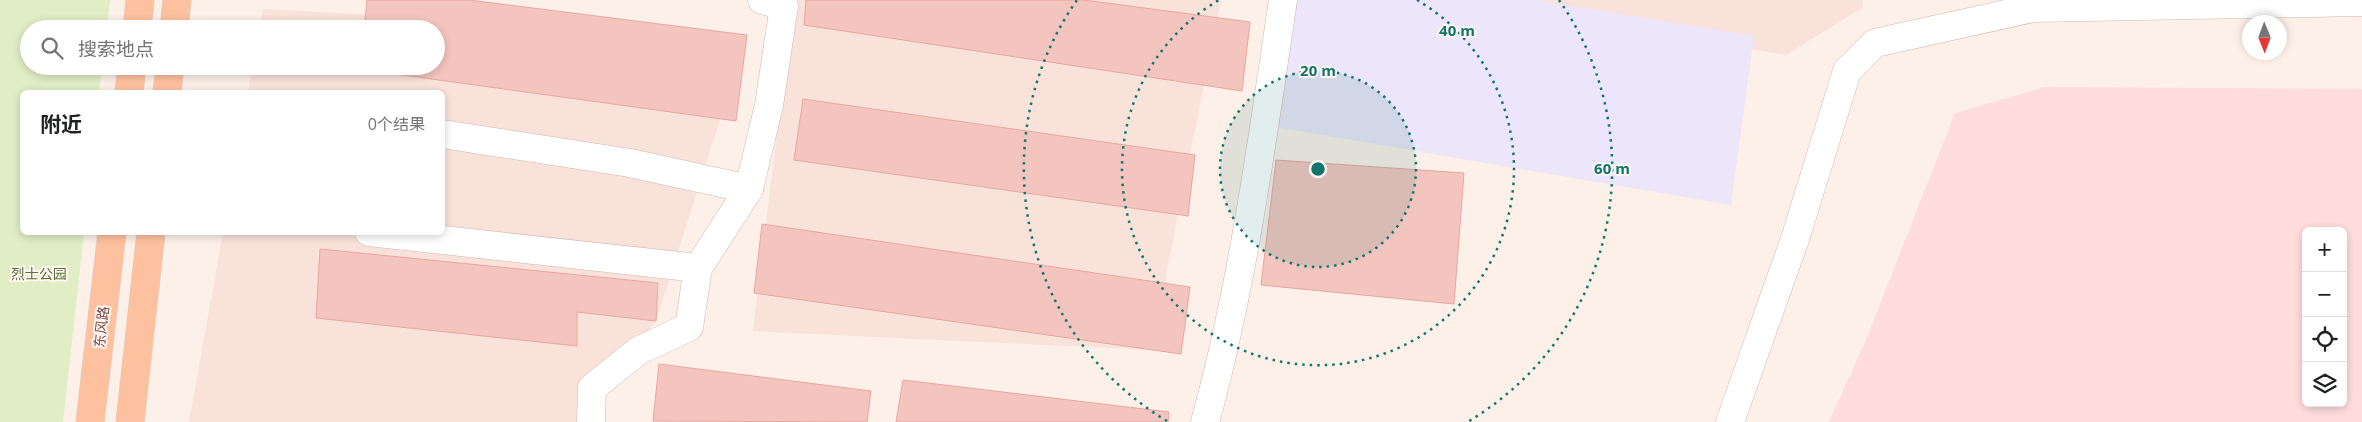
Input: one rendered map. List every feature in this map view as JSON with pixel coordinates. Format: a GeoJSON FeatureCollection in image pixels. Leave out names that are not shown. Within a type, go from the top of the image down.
{"type":"FeatureCollection","features":[{"type":"Feature","properties":{"kind":"main road"},"geometry":{"type":"LineString","coordinates":[[137,20],[140,0]]}},
{"type":"Feature","properties":{"kind":"main road"},"geometry":{"type":"LineString","coordinates":[[175,20],[177,0]]}},
{"type":"Feature","properties":{"kind":"main road"},"geometry":{"type":"LineString","coordinates":[[129,90],[131,75]]}},
{"type":"Feature","properties":{"kind":"main road"},"geometry":{"type":"LineString","coordinates":[[167,90],[169,75]]}},
{"type":"Feature","properties":{"kind":"main road","name":"东风路"},"geometry":{"type":"LineString","coordinates":[[90,422],[112,235]]}},
{"type":"Feature","properties":{"kind":"main road"},"geometry":{"type":"LineString","coordinates":[[130,422],[151,235]]}},
{"type":"Feature","properties":{"kind":"street"},"geometry":{"type":"LineString","coordinates":[[591,422],[592,388],[638,351],[689,328],[698,268],[749,189],[770,105],[784,6],[762,0]]}},
{"type":"Feature","properties":{"kind":"street"},"geometry":{"type":"LineString","coordinates":[[1205,422],[1236,288],[1283,0]]}},
{"type":"Feature","properties":{"kind":"street"},"geometry":{"type":"LineString","coordinates":[[1730,422],[1795,239],[1847,71],[1875,43],[2033,4],[2362,2]]}},
{"type":"Feature","properties":{"kind":"street"},"geometry":{"type":"LineString","coordinates":[[445,134],[630,163],[749,189]]}},
{"type":"Feature","properties":{"kind":"street"},"geometry":{"type":"LineString","coordinates":[[397,235],[698,268]]}},
{"type":"Feature","properties":{"kind":"shaded area"},"geometry":{"type":"Polygon","coordinates":[[[793,0],[1221,0],[1151,350],[753,331],[793,0]]]}},
{"type":"Feature","properties":{"kind":"shaded area"},"geometry":{"type":"Polygon","coordinates":[[[1283,0],[1536,0],[1754,36],[1731,205],[1264,125],[1283,0]]]}},
{"type":"Feature","properties":{"kind":"shaded area"},"geometry":{"type":"Polygon","coordinates":[[[1449,0],[1863,0],[1862,8],[1786,55],[1449,0]]]}},
{"type":"Feature","properties":{"kind":"shaded area"},"geometry":{"type":"Polygon","coordinates":[[[263,9],[747,35],[656,321],[592,401],[589,422],[189,422],[223,235],[445,235],[445,90],[248,90],[251,75],[445,75],[445,20],[261,20],[263,9]]]}},
{"type":"Feature","properties":{"kind":"shaded area"},"geometry":{"type":"Polygon","coordinates":[[[2045,87],[2362,89],[2362,422],[1829,422],[1866,340],[1955,113],[2045,87]]]}},
{"type":"Feature","properties":{"kind":"green space","name":"烈士公园"},"geometry":{"type":"Polygon","coordinates":[[[0,0],[110,0],[108,20],[20,20],[20,75],[101,75],[99,90],[20,90],[20,235],[84,235],[63,422],[0,422],[0,0]]]}},
{"type":"Feature","properties":{"kind":"building"},"geometry":{"type":"Polygon","coordinates":[[[367,0],[469,0],[747,35],[736,121],[402,75],[445,75],[445,20],[365,20],[367,0]]]}},
{"type":"Feature","properties":{"kind":"building"},"geometry":{"type":"Polygon","coordinates":[[[806,0],[1084,0],[1250,22],[1242,91],[804,25],[806,0]]]}},
{"type":"Feature","properties":{"kind":"building"},"geometry":{"type":"Polygon","coordinates":[[[803,99],[1195,155],[1188,216],[794,160],[803,99]]]}},
{"type":"Feature","properties":{"kind":"building"},"geometry":{"type":"Polygon","coordinates":[[[1276,160],[1464,173],[1454,304],[1261,285],[1276,160]]]}},
{"type":"Feature","properties":{"kind":"building"},"geometry":{"type":"Polygon","coordinates":[[[762,224],[1190,287],[1181,354],[754,293],[762,224]]]}},
{"type":"Feature","properties":{"kind":"building"},"geometry":{"type":"Polygon","coordinates":[[[320,249],[658,283],[656,321],[577,312],[577,346],[316,318],[320,249]]]}},
{"type":"Feature","properties":{"kind":"building"},"geometry":{"type":"Polygon","coordinates":[[[659,364],[871,391],[867,422],[653,421],[659,364]]]}},
{"type":"Feature","properties":{"kind":"building"},"geometry":{"type":"Polygon","coordinates":[[[903,380],[1169,412],[1168,422],[896,422],[903,380]]]}}]}
